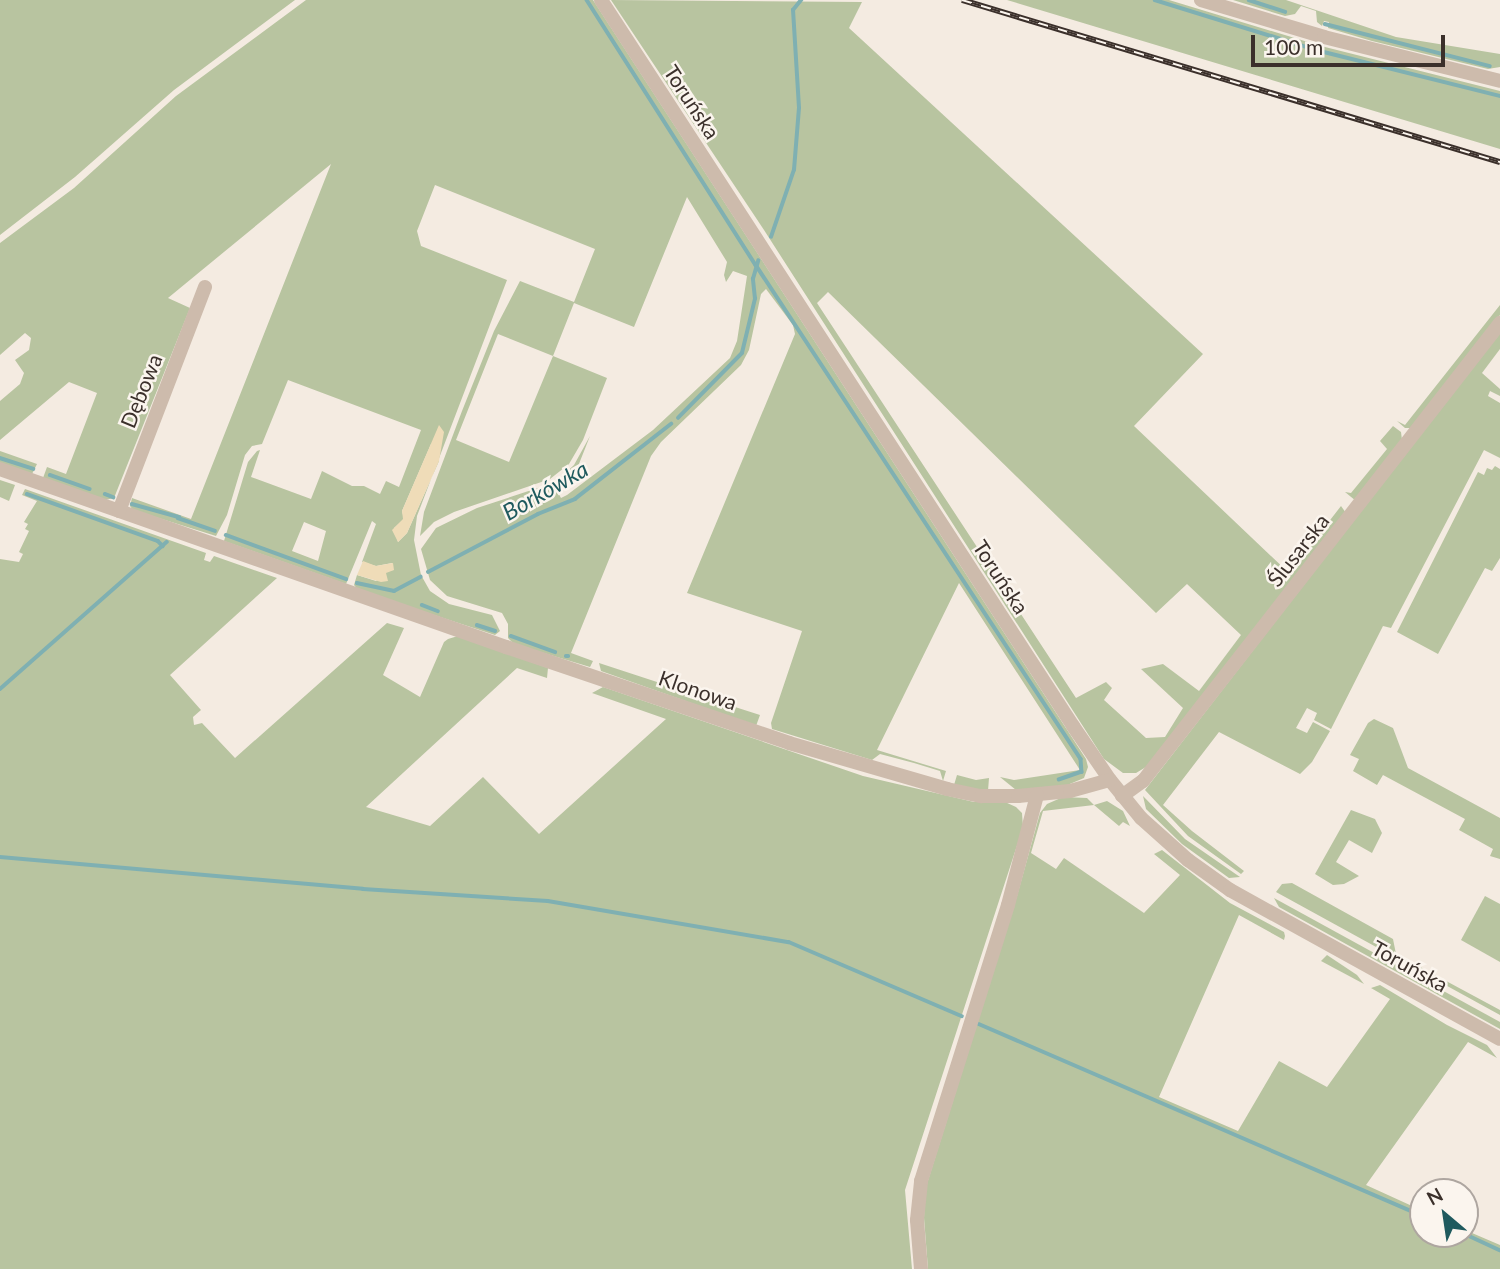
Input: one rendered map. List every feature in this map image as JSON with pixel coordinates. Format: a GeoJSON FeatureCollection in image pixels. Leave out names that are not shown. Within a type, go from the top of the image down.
{"type":"FeatureCollection","features":[{"type":"Feature","properties":{"kind":"street","name":"Toruńska"},"geometry":{"type":"LineString","coordinates":[[601,0],[1122,796],[1164,840],[1230,890],[1500,1039]]}},
{"type":"Feature","properties":{"kind":"street"},"geometry":{"type":"LineString","coordinates":[[1201,0],[1324,37],[1500,81]]}},
{"type":"Feature","properties":{"kind":"street","name":"Dębowa"},"geometry":{"type":"LineString","coordinates":[[119,511],[205,287]]}},
{"type":"Feature","properties":{"kind":"street","name":"Ślusarska"},"geometry":{"type":"LineString","coordinates":[[1122,796],[1152,770],[1500,323]]}},
{"type":"Feature","properties":{"kind":"street","name":"Klonowa"},"geometry":{"type":"LineString","coordinates":[[0,469],[813,750],[962,793],[994,797],[1037,795],[1082,789],[1110,780]]}},
{"type":"Feature","properties":{"kind":"street"},"geometry":{"type":"LineString","coordinates":[[920,1269],[917,1220],[921,1181],[1008,905],[1037,795]]}},
{"type":"Feature","properties":{"kind":"green space"},"geometry":{"type":"Polygon","coordinates":[[[0,0],[295,0],[174,90],[75,177],[0,235],[0,0]]]}},
{"type":"Feature","properties":{"kind":"green space"},"geometry":{"type":"Polygon","coordinates":[[[306,0],[593,0],[1086,759],[1088,767],[1084,778],[1065,786],[1016,790],[1000,777],[1014,780],[1080,770],[959,583],[877,750],[946,771],[943,781],[940,771],[914,763],[880,754],[872,760],[772,729],[771,723],[802,631],[687,593],[795,334],[793,325],[766,289],[761,294],[749,350],[741,365],[661,442],[651,456],[571,653],[593,661],[590,667],[514,644],[508,638],[508,624],[502,613],[447,596],[430,580],[421,549],[436,528],[477,508],[556,482],[574,465],[590,436],[573,479],[556,489],[561,498],[567,495],[653,430],[730,358],[737,341],[747,276],[733,271],[726,282],[724,275],[727,262],[687,197],[634,327],[574,303],[553,356],[607,378],[583,440],[569,464],[550,479],[454,512],[434,522],[420,536],[424,512],[462,411],[494,331],[520,281],[574,302],[595,249],[435,185],[417,231],[421,246],[507,280],[438,460],[431,444],[402,511],[404,519],[394,528],[398,542],[407,533],[432,477],[417,516],[414,540],[421,575],[430,591],[449,604],[492,615],[500,631],[495,635],[358,590],[354,585],[357,575],[376,581],[387,571],[393,570],[392,563],[376,566],[362,562],[376,524],[372,521],[346,584],[224,541],[248,462],[260,450],[251,477],[311,499],[322,471],[352,486],[364,486],[380,494],[386,481],[399,487],[421,430],[288,380],[262,444],[252,446],[245,455],[227,515],[216,536],[133,510],[130,506],[132,498],[191,519],[331,164],[168,298],[190,308],[114,498],[105,500],[43,478],[47,467],[66,474],[97,393],[69,382],[0,440],[0,401],[20,384],[24,373],[15,360],[29,350],[31,338],[25,333],[0,355],[0,243],[74,188],[176,96],[306,0]],[[498,334],[456,440],[509,462],[553,356],[498,334]],[[304,522],[292,551],[318,561],[326,531],[304,522]]]}},
{"type":"Feature","properties":{"kind":"green space"},"geometry":{"type":"Polygon","coordinates":[[[611,0],[862,2],[849,28],[1203,354],[1134,426],[1289,573],[1341,506],[1346,513],[1146,767],[1136,773],[1123,773],[1104,759],[764,230],[611,0]],[[828,292],[817,303],[1076,698],[1106,682],[1112,688],[1104,700],[1146,738],[1165,737],[1183,708],[1141,669],[1163,664],[1199,691],[1241,635],[1187,584],[1156,613],[828,292]]]}},
{"type":"Feature","properties":{"kind":"green space"},"geometry":{"type":"Polygon","coordinates":[[[1007,0],[1169,0],[1321,46],[1500,91],[1500,149],[1007,0]]]}},
{"type":"Feature","properties":{"kind":"green space"},"geometry":{"type":"Polygon","coordinates":[[[1233,0],[1286,0],[1396,37],[1500,54],[1500,67],[1488,69],[1328,28],[1329,22],[1324,21],[1322,26],[1317,22],[1316,11],[1301,6],[1295,14],[1285,16],[1233,0]]]}},
{"type":"Feature","properties":{"kind":"green space"},"geometry":{"type":"Polygon","coordinates":[[[1500,305],[1500,315],[1412,428],[1405,428],[1397,421],[1405,425],[1500,305]]]}},
{"type":"Feature","properties":{"kind":"green space"},"geometry":{"type":"Polygon","coordinates":[[[1500,331],[1500,349],[1482,373],[1500,389],[1500,396],[1490,391],[1488,396],[1500,403],[1500,458],[1484,450],[1391,628],[1383,626],[1331,729],[1314,720],[1317,713],[1307,708],[1296,728],[1307,733],[1313,722],[1330,731],[1312,762],[1300,774],[1219,732],[1163,805],[1244,871],[1241,874],[1188,836],[1145,790],[1500,331]]]}},
{"type":"Feature","properties":{"kind":"green space"},"geometry":{"type":"Polygon","coordinates":[[[1393,426],[1401,432],[1402,440],[1356,501],[1345,492],[1351,493],[1387,449],[1380,441],[1393,426]]]}},
{"type":"Feature","properties":{"kind":"green space"},"geometry":{"type":"Polygon","coordinates":[[[0,451],[37,464],[32,474],[0,463],[0,451]]]}},
{"type":"Feature","properties":{"kind":"green space"},"geometry":{"type":"Polygon","coordinates":[[[1495,466],[1500,469],[1500,558],[1492,571],[1485,568],[1438,654],[1397,632],[1478,472],[1484,475],[1487,468],[1492,470],[1495,466]]]}},
{"type":"Feature","properties":{"kind":"green space"},"geometry":{"type":"Polygon","coordinates":[[[0,480],[15,485],[9,501],[0,497],[0,480]]]}},
{"type":"Feature","properties":{"kind":"green space"},"geometry":{"type":"Polygon","coordinates":[[[25,489],[206,553],[204,560],[210,562],[214,556],[277,578],[170,675],[201,710],[193,717],[194,725],[202,723],[235,758],[387,623],[404,628],[383,675],[420,697],[444,642],[458,636],[548,668],[547,678],[517,668],[366,807],[430,826],[483,777],[539,834],[666,719],[592,693],[603,687],[863,776],[974,802],[1005,802],[1016,807],[1022,813],[1023,827],[905,1190],[912,1269],[0,1269],[0,559],[19,562],[23,554],[19,552],[29,531],[25,529],[28,524],[24,522],[37,501],[22,495],[25,489]]]}},
{"type":"Feature","properties":{"kind":"green space"},"geometry":{"type":"Polygon","coordinates":[[[599,663],[760,715],[756,726],[601,671],[599,663]]]}},
{"type":"Feature","properties":{"kind":"green space"},"geometry":{"type":"Polygon","coordinates":[[[1374,719],[1393,728],[1408,768],[1500,818],[1500,859],[1490,856],[1493,849],[1459,830],[1465,819],[1383,775],[1377,785],[1353,771],[1359,759],[1350,755],[1368,723],[1374,719]]]}},
{"type":"Feature","properties":{"kind":"green space"},"geometry":{"type":"Polygon","coordinates":[[[957,775],[976,780],[989,778],[988,791],[954,785],[957,775]]]}},
{"type":"Feature","properties":{"kind":"green space"},"geometry":{"type":"Polygon","coordinates":[[[1143,796],[1185,839],[1240,877],[1229,878],[1182,844],[1146,809],[1143,796]]]}},
{"type":"Feature","properties":{"kind":"green space"},"geometry":{"type":"Polygon","coordinates":[[[1063,797],[1087,798],[1094,805],[1043,811],[1031,853],[1056,869],[1064,858],[1144,913],[1180,875],[1154,854],[1162,850],[1230,903],[1284,932],[1284,940],[1239,915],[1159,1097],[1238,1131],[1279,1061],[1327,1087],[1390,999],[1371,988],[1380,985],[1447,1025],[1487,1045],[1497,1058],[1468,1042],[1366,1185],[1409,1205],[1409,1248],[1479,1248],[1479,1236],[1500,1245],[1500,1269],[928,1269],[925,1190],[1017,896],[1040,813],[1047,804],[1063,797]]]}},
{"type":"Feature","properties":{"kind":"green space"},"geometry":{"type":"Polygon","coordinates":[[[1107,801],[1123,811],[1130,826],[1123,822],[1119,826],[1094,805],[1107,801]]]}},
{"type":"Feature","properties":{"kind":"green space"},"geometry":{"type":"Polygon","coordinates":[[[1351,810],[1375,819],[1382,833],[1372,853],[1349,840],[1336,862],[1359,876],[1344,884],[1333,885],[1315,874],[1351,810]]]}},
{"type":"Feature","properties":{"kind":"green space"},"geometry":{"type":"Polygon","coordinates":[[[1292,883],[1393,939],[1396,954],[1500,1010],[1500,1015],[1276,892],[1282,884],[1292,883]]]}},
{"type":"Feature","properties":{"kind":"green space"},"geometry":{"type":"Polygon","coordinates":[[[1485,896],[1500,904],[1500,962],[1461,940],[1485,896]]]}},
{"type":"Feature","properties":{"kind":"green space"},"geometry":{"type":"Polygon","coordinates":[[[1274,898],[1500,1022],[1500,1029],[1279,907],[1274,898]]]}},
{"type":"Feature","properties":{"kind":"green space"},"geometry":{"type":"Polygon","coordinates":[[[1327,955],[1357,975],[1364,984],[1321,961],[1327,955]]]}},
{"type":"Feature","properties":{"kind":"sand"},"geometry":{"type":"Polygon","coordinates":[[[439,425],[444,432],[439,461],[407,533],[398,542],[392,530],[403,519],[402,511],[439,425]]]}},
{"type":"Feature","properties":{"kind":"sand"},"geometry":{"type":"Polygon","coordinates":[[[363,561],[376,566],[393,563],[394,570],[386,573],[388,581],[381,582],[357,575],[363,561]]]}},
{"type":"Feature","properties":{"kind":"waterway"},"geometry":{"type":"LineString","coordinates":[[587,0],[756,265],[1081,759],[1082,772],[1059,780]]}},
{"type":"Feature","properties":{"kind":"waterway","name":"Borkówka"},"geometry":{"type":"LineString","coordinates":[[771,237],[794,170],[799,108],[793,10],[801,0]]}},
{"type":"Feature","properties":{"kind":"waterway"},"geometry":{"type":"LineString","coordinates":[[1155,0],[1320,51],[1500,96]]}},
{"type":"Feature","properties":{"kind":"waterway"},"geometry":{"type":"LineString","coordinates":[[1249,0],[1285,12]]}},
{"type":"Feature","properties":{"kind":"waterway"},"geometry":{"type":"LineString","coordinates":[[1325,24],[1490,66]]}},
{"type":"Feature","properties":{"kind":"waterway","name":"Borkówka"},"geometry":{"type":"LineString","coordinates":[[678,418],[742,353],[755,299],[753,279],[758,261]]}},
{"type":"Feature","properties":{"kind":"waterway","name":"Borkówka"},"geometry":{"type":"LineString","coordinates":[[428,572],[538,514],[575,499],[671,424]]}},
{"type":"Feature","properties":{"kind":"waterway"},"geometry":{"type":"LineString","coordinates":[[0,458],[33,469]]}},
{"type":"Feature","properties":{"kind":"waterway"},"geometry":{"type":"LineString","coordinates":[[50,475],[90,489]]}},
{"type":"Feature","properties":{"kind":"waterway"},"geometry":{"type":"LineString","coordinates":[[27,494],[158,541],[163,546]]}},
{"type":"Feature","properties":{"kind":"waterway"},"geometry":{"type":"LineString","coordinates":[[105,494],[113,497]]}},
{"type":"Feature","properties":{"kind":"waterway"},"geometry":{"type":"LineString","coordinates":[[132,504],[179,517]]}},
{"type":"Feature","properties":{"kind":"waterway","name":"Borkówka"},"geometry":{"type":"LineString","coordinates":[[178,518],[215,531]]}},
{"type":"Feature","properties":{"kind":"waterway","name":"Borkówka"},"geometry":{"type":"LineString","coordinates":[[226,535],[346,579]]}},
{"type":"Feature","properties":{"kind":"waterway","name":"Borkówka"},"geometry":{"type":"LineString","coordinates":[[0,689],[167,542]]}},
{"type":"Feature","properties":{"kind":"waterway","name":"Borkówka"},"geometry":{"type":"LineString","coordinates":[[357,583],[394,591],[420,577]]}},
{"type":"Feature","properties":{"kind":"waterway"},"geometry":{"type":"LineString","coordinates":[[422,605],[438,611]]}},
{"type":"Feature","properties":{"kind":"waterway"},"geometry":{"type":"LineString","coordinates":[[477,625],[495,631]]}},
{"type":"Feature","properties":{"kind":"waterway"},"geometry":{"type":"LineString","coordinates":[[511,636],[555,652]]}},
{"type":"Feature","properties":{"kind":"waterway"},"geometry":{"type":"LineString","coordinates":[[0,857],[363,889],[548,901],[789,942],[962,1016]]}},
{"type":"Feature","properties":{"kind":"waterway"},"geometry":{"type":"LineString","coordinates":[[979,1024],[1409,1210]]}},
{"type":"Feature","properties":{"kind":"waterway"},"geometry":{"type":"LineString","coordinates":[[1479,1240],[1500,1250]]}},
{"type":"Feature","properties":{"kind":"railway"},"geometry":{"type":"LineString","coordinates":[[962,0],[1500,162]]}}]}
